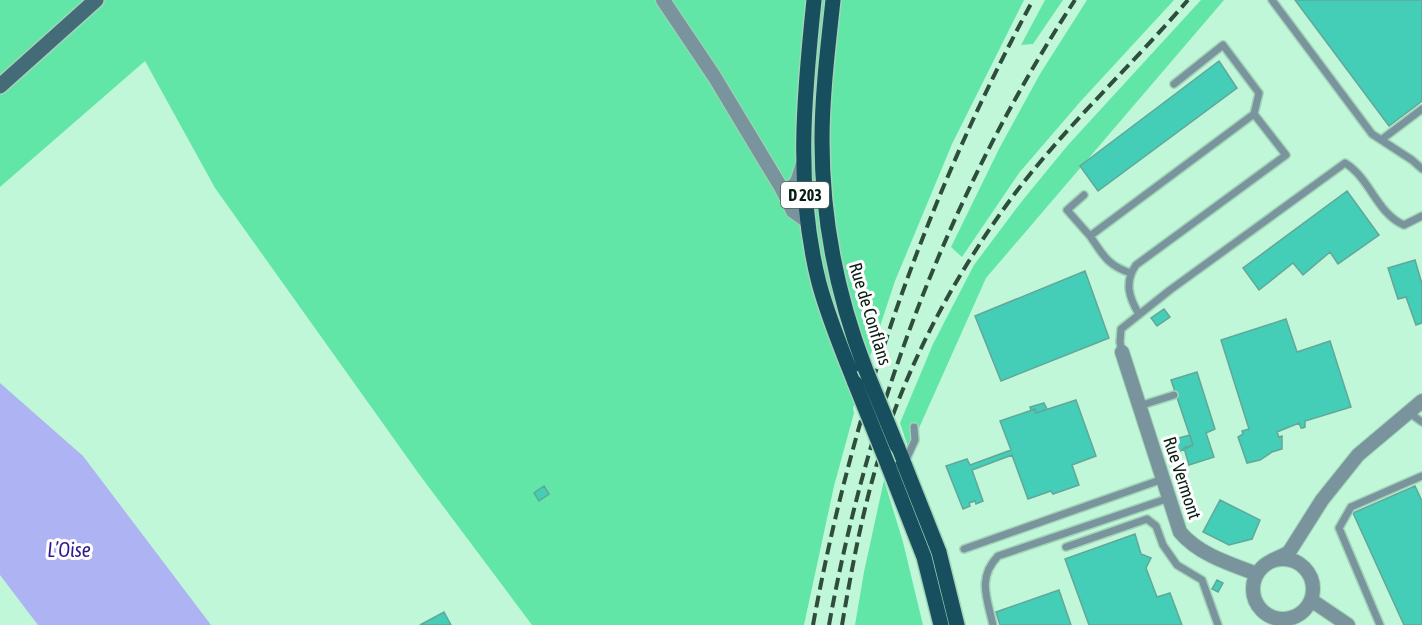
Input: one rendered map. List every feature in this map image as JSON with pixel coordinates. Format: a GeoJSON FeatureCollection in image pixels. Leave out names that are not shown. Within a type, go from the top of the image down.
{"type":"FeatureCollection","features":[{"type":"Feature","properties":{"kind":"main road"},"geometry":{"type":"LineString","coordinates":[[0,72],[81,0]]}},
{"type":"Feature","properties":{"kind":"main road"},"geometry":{"type":"LineString","coordinates":[[0,86],[96,0]]}},
{"type":"Feature","properties":{"kind":"main road","name":"Rue de Conflans"},"geometry":{"type":"LineString","coordinates":[[813,0],[805,85],[803,163],[807,221],[814,264],[826,308],[924,557],[941,625]]}},
{"type":"Feature","properties":{"kind":"main road","name":"Rue de Conflans"},"geometry":{"type":"LineString","coordinates":[[833,0],[822,119],[825,209],[838,286],[865,368],[939,552],[957,625]]}},
{"type":"Feature","properties":{"kind":"street"},"geometry":{"type":"LineString","coordinates":[[663,0],[714,76],[793,211],[807,221]]}},
{"type":"Feature","properties":{"kind":"street"},"geometry":{"type":"LineString","coordinates":[[782,189],[791,189],[803,163]]}},
{"type":"Feature","properties":{"kind":"street","name":"Rue Vermont"},"geometry":{"type":"LineString","coordinates":[[1122,352],[1180,532],[1190,543],[1233,566],[1257,574]]}},
{"type":"Feature","properties":{"kind":"street"},"geometry":{"type":"LineString","coordinates":[[1265,625],[1253,593],[1257,574],[1271,561],[1288,553],[1326,494],[1359,455],[1422,401]]}},
{"type":"Feature","properties":{"kind":"street"},"geometry":{"type":"LineString","coordinates":[[1278,625],[1303,612],[1311,600],[1312,580],[1302,566],[1297,553],[1300,536]]}},
{"type":"Feature","properties":{"kind":"street"},"geometry":{"type":"LineString","coordinates":[[1271,561],[1290,560],[1302,566]]}},
{"type":"Feature","properties":{"kind":"street"},"geometry":{"type":"LineString","coordinates":[[1311,600],[1348,625]]}},
{"type":"Feature","properties":{"kind":"street"},"geometry":{"type":"LineString","coordinates":[[1256,602],[1269,616],[1278,619],[1297,616]]}},
{"type":"Feature","properties":{"kind":"lane"},"geometry":{"type":"LineString","coordinates":[[1272,0],[1372,134],[1422,169]]}},
{"type":"Feature","properties":{"kind":"lane"},"geometry":{"type":"LineString","coordinates":[[1090,236],[1254,114],[1259,93],[1223,45],[1174,84]]}},
{"type":"Feature","properties":{"kind":"lane"},"geometry":{"type":"LineString","coordinates":[[1381,140],[1422,109]]}},
{"type":"Feature","properties":{"kind":"lane"},"geometry":{"type":"LineString","coordinates":[[1139,314],[1132,302],[1129,288],[1131,273],[1136,265],[1286,155],[1254,114]]}},
{"type":"Feature","properties":{"kind":"lane"},"geometry":{"type":"LineString","coordinates":[[1122,352],[1121,329],[1345,163],[1354,169],[1393,221],[1404,225],[1422,216]]}},
{"type":"Feature","properties":{"kind":"lane"},"geometry":{"type":"LineString","coordinates":[[1084,195],[1067,210],[1090,236],[1109,263],[1131,273]]}},
{"type":"Feature","properties":{"kind":"lane"},"geometry":{"type":"LineString","coordinates":[[1139,406],[1174,395]]}},
{"type":"Feature","properties":{"kind":"lane"},"geometry":{"type":"LineString","coordinates":[[1408,412],[1422,422]]}},
{"type":"Feature","properties":{"kind":"lane"},"geometry":{"type":"LineString","coordinates":[[904,464],[915,440],[914,427]]}},
{"type":"Feature","properties":{"kind":"lane"},"geometry":{"type":"LineString","coordinates":[[1380,625],[1339,528],[1351,507],[1422,476]]}},
{"type":"Feature","properties":{"kind":"lane"},"geometry":{"type":"LineString","coordinates":[[964,549],[1163,479]]}},
{"type":"Feature","properties":{"kind":"lane"},"geometry":{"type":"LineString","coordinates":[[993,625],[985,580],[990,565],[998,556],[1169,498]]}},
{"type":"Feature","properties":{"kind":"lane"},"geometry":{"type":"LineString","coordinates":[[1066,547],[1147,519],[1156,526],[1163,545],[1177,565],[1202,580],[1218,625]]}},
{"type":"Feature","properties":{"kind":"green space"},"geometry":{"type":"Polygon","coordinates":[[[0,0],[1024,0],[952,144],[895,281],[853,408],[854,413],[834,486],[804,625],[532,625],[419,474],[215,188],[145,61],[0,187],[0,0]]]}},
{"type":"Feature","properties":{"kind":"green space"},"geometry":{"type":"Polygon","coordinates":[[[1045,0],[1063,0],[1033,44],[1021,45],[1045,0]]]}},
{"type":"Feature","properties":{"kind":"green space"},"geometry":{"type":"Polygon","coordinates":[[[1087,0],[1174,0],[1080,102],[1019,173],[962,257],[951,247],[1000,147],[1040,74],[1087,0]]]}},
{"type":"Feature","properties":{"kind":"green space"},"geometry":{"type":"Polygon","coordinates":[[[1201,0],[1224,0],[986,278],[919,428],[919,438],[911,456],[900,423],[933,344],[974,265],[1068,145],[1201,0]]]}},
{"type":"Feature","properties":{"kind":"green space"},"geometry":{"type":"Polygon","coordinates":[[[884,480],[903,542],[923,625],[855,625],[884,480]]]}},
{"type":"Feature","properties":{"kind":"water","name":"L’Oise"},"geometry":{"type":"Polygon","coordinates":[[[0,383],[83,456],[211,625],[38,625],[0,575],[0,383]]]}},
{"type":"Feature","properties":{"kind":"building"},"geometry":{"type":"Polygon","coordinates":[[[1295,0],[1422,0],[1422,101],[1389,126],[1295,0]]]}},
{"type":"Feature","properties":{"kind":"building"},"geometry":{"type":"Polygon","coordinates":[[[1219,61],[1237,88],[1098,191],[1080,166],[1219,61]]]}},
{"type":"Feature","properties":{"kind":"building"},"geometry":{"type":"Polygon","coordinates":[[[1347,191],[1379,235],[1338,264],[1330,252],[1303,275],[1293,263],[1259,290],[1243,268],[1347,191]]]}},
{"type":"Feature","properties":{"kind":"building"},"geometry":{"type":"Polygon","coordinates":[[[1415,260],[1422,284],[1422,323],[1416,325],[1406,297],[1398,299],[1388,268],[1415,260]]]}},
{"type":"Feature","properties":{"kind":"building"},"geometry":{"type":"Polygon","coordinates":[[[1085,271],[1109,338],[1001,381],[975,316],[1085,271]]]}},
{"type":"Feature","properties":{"kind":"building"},"geometry":{"type":"Polygon","coordinates":[[[1164,309],[1170,317],[1157,326],[1151,318],[1164,309]]]}},
{"type":"Feature","properties":{"kind":"building"},"geometry":{"type":"Polygon","coordinates":[[[1286,319],[1297,352],[1330,341],[1351,407],[1305,421],[1303,428],[1299,423],[1277,432],[1279,437],[1282,436],[1282,449],[1260,460],[1247,463],[1238,437],[1243,434],[1242,431],[1249,429],[1221,340],[1286,319]]]}},
{"type":"Feature","properties":{"kind":"building"},"geometry":{"type":"Polygon","coordinates":[[[1197,372],[1215,429],[1206,433],[1214,457],[1189,465],[1184,448],[1193,445],[1171,380],[1197,372]]]}},
{"type":"Feature","properties":{"kind":"building"},"geometry":{"type":"Polygon","coordinates":[[[1076,400],[1096,456],[1072,465],[1079,485],[1028,499],[1012,455],[972,470],[983,501],[976,504],[975,501],[969,503],[970,506],[963,509],[946,466],[967,459],[970,465],[1011,450],[1000,421],[1035,409],[1036,413],[1076,400]]]}},
{"type":"Feature","properties":{"kind":"building"},"geometry":{"type":"Polygon","coordinates":[[[1044,403],[1047,409],[1036,413],[1035,409],[1031,410],[1030,407],[1044,403]]]}},
{"type":"Feature","properties":{"kind":"building"},"geometry":{"type":"Polygon","coordinates":[[[1190,435],[1193,445],[1178,452],[1175,439],[1190,435]]]}},
{"type":"Feature","properties":{"kind":"building"},"geometry":{"type":"Polygon","coordinates":[[[544,486],[549,494],[539,501],[534,493],[544,486]]]}},
{"type":"Feature","properties":{"kind":"building"},"geometry":{"type":"Polygon","coordinates":[[[1415,486],[1422,501],[1422,625],[1404,625],[1353,513],[1415,486]]]}},
{"type":"Feature","properties":{"kind":"building"},"geometry":{"type":"Polygon","coordinates":[[[1220,500],[1260,520],[1252,539],[1229,545],[1203,532],[1220,500]]]}},
{"type":"Feature","properties":{"kind":"building"},"geometry":{"type":"Polygon","coordinates":[[[1135,534],[1141,554],[1151,558],[1146,568],[1157,597],[1170,593],[1182,625],[1089,625],[1065,559],[1135,534]]]}},
{"type":"Feature","properties":{"kind":"building"},"geometry":{"type":"Polygon","coordinates":[[[1217,580],[1223,583],[1218,592],[1212,589],[1217,580]]]}},
{"type":"Feature","properties":{"kind":"building"},"geometry":{"type":"Polygon","coordinates":[[[1059,590],[1071,625],[1000,625],[996,612],[1059,590]]]}},
{"type":"Feature","properties":{"kind":"building"},"geometry":{"type":"Polygon","coordinates":[[[444,612],[451,625],[420,625],[444,612]]]}},
{"type":"Feature","properties":{"kind":"railway"},"geometry":{"type":"LineString","coordinates":[[813,625],[849,463],[898,304],[927,226],[960,150],[1033,0]]}},
{"type":"Feature","properties":{"kind":"railway"},"geometry":{"type":"LineString","coordinates":[[829,625],[846,542],[867,461],[892,380],[921,300],[990,146],[1075,0]]}},
{"type":"Feature","properties":{"kind":"railway"},"geometry":{"type":"LineString","coordinates":[[842,625],[860,529],[886,435],[925,339],[958,278],[996,220],[1036,167],[1188,0]]}}]}
